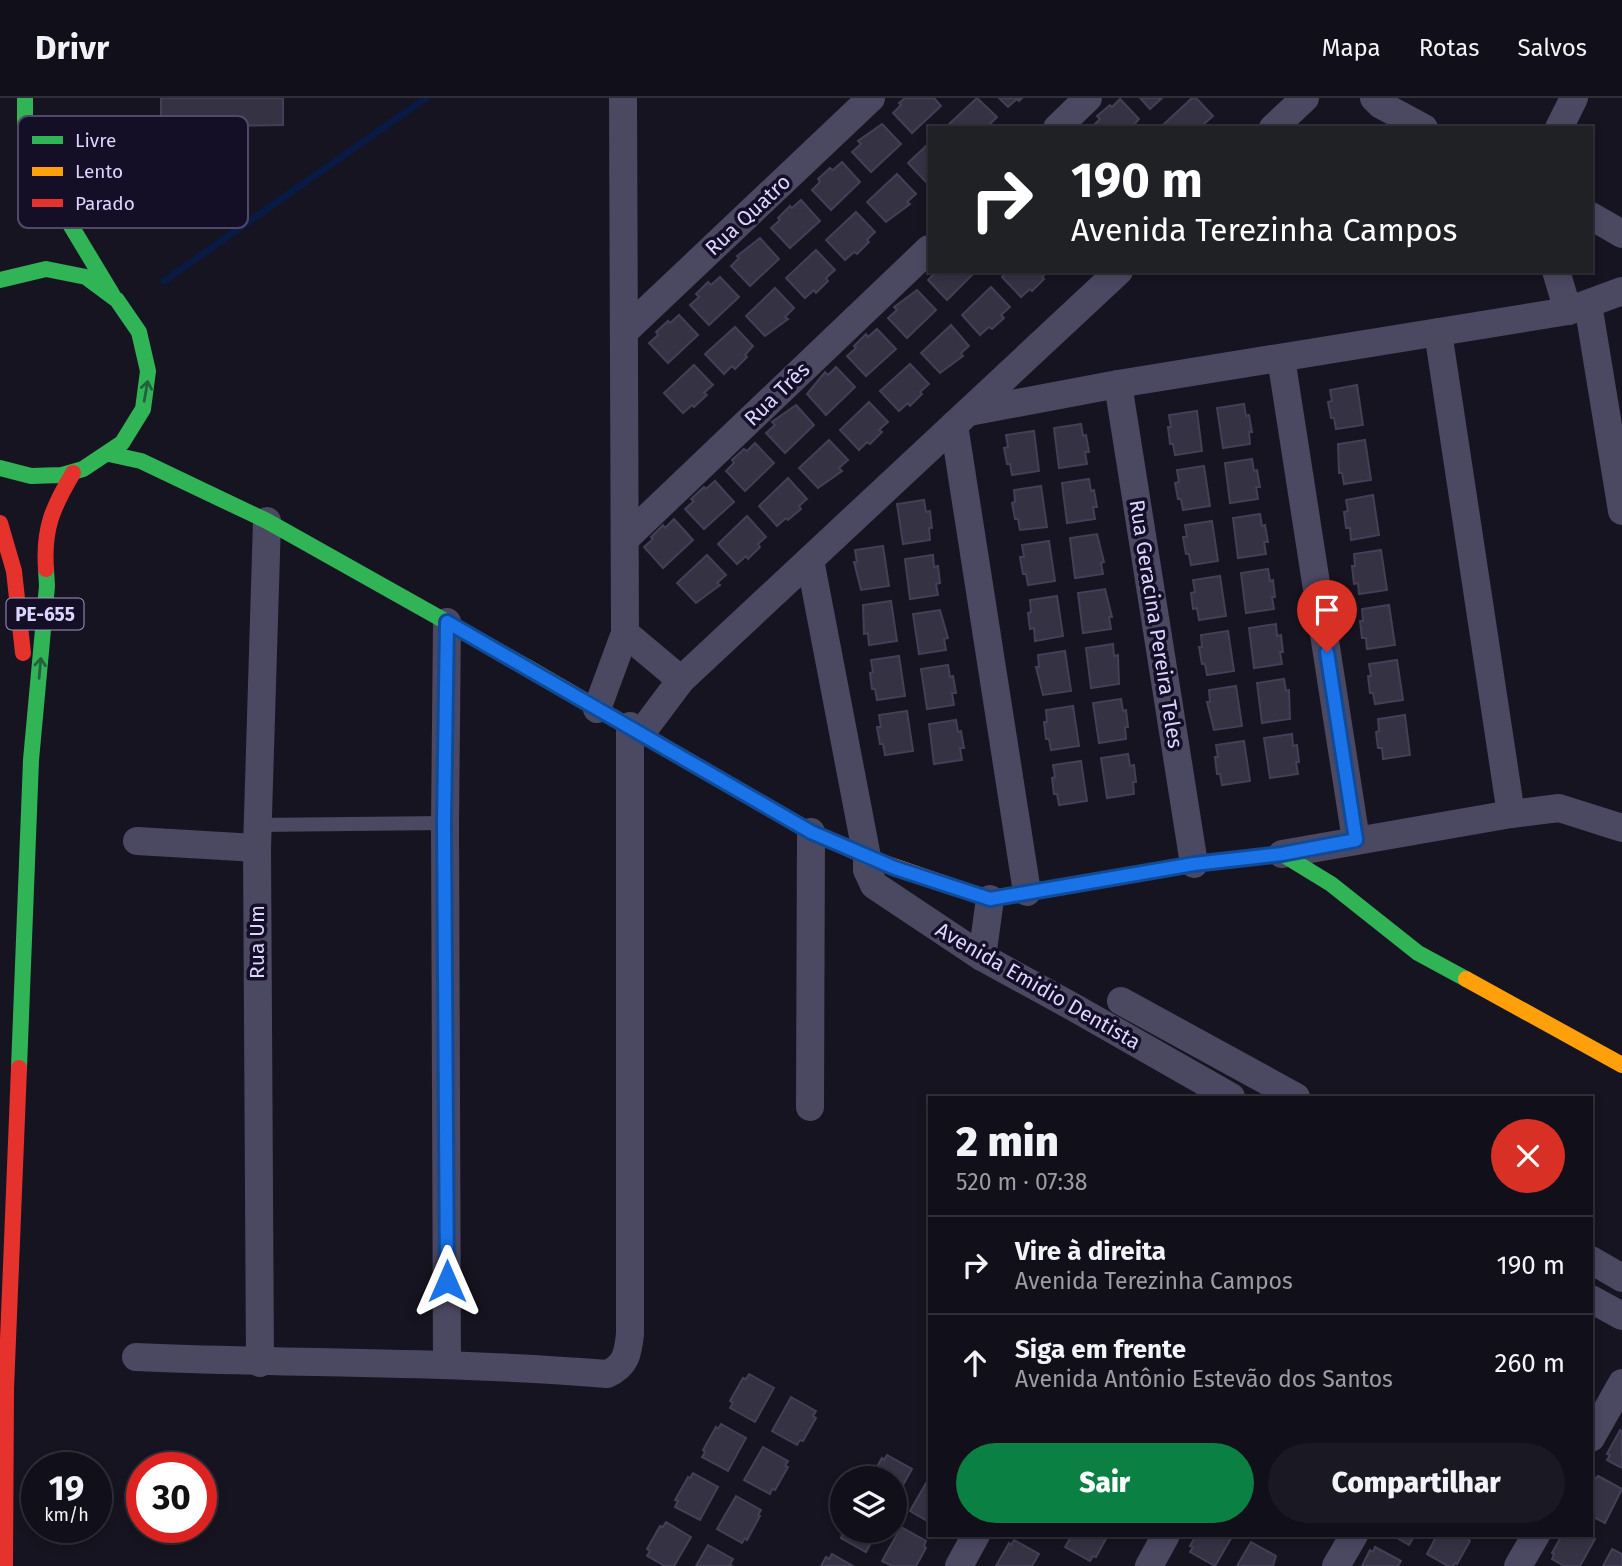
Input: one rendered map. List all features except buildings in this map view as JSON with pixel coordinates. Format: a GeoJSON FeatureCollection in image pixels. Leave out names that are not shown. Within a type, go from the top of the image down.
{"type":"FeatureCollection","features":[{"type":"Feature","properties":{"kind":"main road"},"geometry":{"type":"LineString","coordinates":[[25,98],[25,116]]}},
{"type":"Feature","properties":{"kind":"main road"},"geometry":{"type":"LineString","coordinates":[[0,468],[33,477],[60,476],[98,462],[126,437],[139,416],[146,393],[147,357],[135,323],[113,295],[72,228]]}},
{"type":"Feature","properties":{"kind":"main road"},"geometry":{"type":"LineString","coordinates":[[0,280],[24,271],[56,270],[86,278],[113,295]]}},
{"type":"Feature","properties":{"kind":"main road"},"geometry":{"type":"LineString","coordinates":[[139,416],[144,436]]}},
{"type":"Feature","properties":{"kind":"main road"},"geometry":{"type":"LineString","coordinates":[[159,451],[234,505]]}},
{"type":"Feature","properties":{"kind":"main road"},"geometry":{"type":"LineString","coordinates":[[109,454],[141,461],[267,521],[636,729],[811,832],[867,857],[990,899],[1194,864],[1282,854],[1331,884],[1418,953],[1622,1065]]}},
{"type":"Feature","properties":{"kind":"main road","name":"PE-655"},"geometry":{"type":"LineString","coordinates":[[5,1566],[6,1389],[32,760],[47,586],[45,560],[48,524],[73,473]]}},
{"type":"Feature","properties":{"kind":"main road","name":"PE-655"},"geometry":{"type":"LineString","coordinates":[[0,523],[18,592],[32,760]]}},
{"type":"Feature","properties":{"kind":"street"},"geometry":{"type":"LineString","coordinates":[[597,709],[625,633],[623,98]]}},
{"type":"Feature","properties":{"kind":"street","name":"Rua Quatro"},"geometry":{"type":"LineString","coordinates":[[625,331],[871,98]]}},
{"type":"Feature","properties":{"kind":"street"},"geometry":{"type":"LineString","coordinates":[[1058,126],[1088,98]]}},
{"type":"Feature","properties":{"kind":"street"},"geometry":{"type":"LineString","coordinates":[[1275,126],[1305,98]]}},
{"type":"Feature","properties":{"kind":"street"},"geometry":{"type":"LineString","coordinates":[[1374,98],[1381,105],[1420,126]]}},
{"type":"Feature","properties":{"kind":"street"},"geometry":{"type":"LineString","coordinates":[[1560,126],[1574,98]]}},
{"type":"Feature","properties":{"kind":"street"},"geometry":{"type":"LineString","coordinates":[[1593,217],[1622,234]]}},
{"type":"Feature","properties":{"kind":"street","name":"Rua Três"},"geometry":{"type":"LineString","coordinates":[[625,539],[928,250]]}},
{"type":"Feature","properties":{"kind":"street"},"geometry":{"type":"LineString","coordinates":[[136,1357],[260,1363],[447,1365],[607,1374],[617,1370],[628,1352],[636,729],[681,680],[1117,273]]}},
{"type":"Feature","properties":{"kind":"street"},"geometry":{"type":"LineString","coordinates":[[1557,273],[1578,308],[1622,511]]}},
{"type":"Feature","properties":{"kind":"street"},"geometry":{"type":"LineString","coordinates":[[962,418],[1118,384],[1578,308],[1622,291]]}},
{"type":"Feature","properties":{"kind":"street"},"geometry":{"type":"LineString","coordinates":[[1438,332],[1511,814]]}},
{"type":"Feature","properties":{"kind":"street"},"geometry":{"type":"LineString","coordinates":[[1281,358],[1356,840]]}},
{"type":"Feature","properties":{"kind":"street","name":"Rua Geracina Pereira Teles"},"geometry":{"type":"LineString","coordinates":[[1118,384],[1194,864]]}},
{"type":"Feature","properties":{"kind":"street"},"geometry":{"type":"LineString","coordinates":[[962,418],[1027,892]]}},
{"type":"Feature","properties":{"kind":"street","name":"Rua Um"},"geometry":{"type":"LineString","coordinates":[[260,1363],[257,836],[267,521]]}},
{"type":"Feature","properties":{"kind":"street","name":"Avenida Emidio Dentista"},"geometry":{"type":"LineString","coordinates":[[810,560],[870,876],[881,891],[982,957],[1075,1007],[1227,1096]]}},
{"type":"Feature","properties":{"kind":"street"},"geometry":{"type":"LineString","coordinates":[[447,622],[444,823],[447,1365]]}},
{"type":"Feature","properties":{"kind":"street"},"geometry":{"type":"LineString","coordinates":[[625,633],[681,680]]}},
{"type":"Feature","properties":{"kind":"street"},"geometry":{"type":"LineString","coordinates":[[1282,854],[1559,808],[1622,828]]}},
{"type":"Feature","properties":{"kind":"street"},"geometry":{"type":"LineString","coordinates":[[810,1107],[811,832]]}},
{"type":"Feature","properties":{"kind":"street"},"geometry":{"type":"LineString","coordinates":[[137,841],[257,836]]}},
{"type":"Feature","properties":{"kind":"street"},"geometry":{"type":"LineString","coordinates":[[982,957],[990,899]]}},
{"type":"Feature","properties":{"kind":"street","name":"Avenida Emidio Dentista"},"geometry":{"type":"LineString","coordinates":[[1121,1001],[1294,1096]]}},
{"type":"Feature","properties":{"kind":"street"},"geometry":{"type":"LineString","coordinates":[[1229,1096],[1242,1068]]}},
{"type":"Feature","properties":{"kind":"street"},"geometry":{"type":"LineString","coordinates":[[1593,1261],[1622,1278]]}},
{"type":"Feature","properties":{"kind":"street"},"geometry":{"type":"LineString","coordinates":[[1593,1300],[1622,1317]]}},
{"type":"Feature","properties":{"kind":"street"},"geometry":{"type":"LineString","coordinates":[[1593,1434],[1622,1383]]}},
{"type":"Feature","properties":{"kind":"street"},"geometry":{"type":"LineString","coordinates":[[959,1566],[975,1537]]}},
{"type":"Feature","properties":{"kind":"street"},"geometry":{"type":"LineString","coordinates":[[1149,1566],[1165,1537]]}},
{"type":"Feature","properties":{"kind":"street"},"geometry":{"type":"LineString","coordinates":[[1336,1566],[1353,1537]]}},
{"type":"Feature","properties":{"kind":"street"},"geometry":{"type":"LineString","coordinates":[[1518,1566],[1535,1537]]}},
{"type":"Feature","properties":{"kind":"lane"},"geometry":{"type":"LineString","coordinates":[[257,836],[444,823]]}},
{"type":"Feature","properties":{"kind":"waterway"},"geometry":{"type":"LineString","coordinates":[[248,222],[426,98]]}},
{"type":"Feature","properties":{"kind":"waterway"},"geometry":{"type":"LineString","coordinates":[[164,281],[240,228]]}},
{"type":"Feature","properties":{"kind":"traffic: fast"},"geometry":{"type":"LineString","coordinates":[[25,98],[25,116]]}},
{"type":"Feature","properties":{"kind":"traffic: fast"},"geometry":{"type":"LineString","coordinates":[[72,228],[112,294]]}},
{"type":"Feature","properties":{"kind":"traffic: fast"},"geometry":{"type":"LineString","coordinates":[[0,280],[46,269],[86,277],[117,300],[139,332],[148,371],[143,409],[122,443],[83,469],[62,475],[31,476],[0,468]]}},
{"type":"Feature","properties":{"kind":"traffic: fast"},"geometry":{"type":"LineString","coordinates":[[109,454],[141,461],[267,521],[527,667]]}},
{"type":"Feature","properties":{"kind":"traffic: fast"},"geometry":{"type":"LineString","coordinates":[[19,1068],[31,760],[47,586],[46,569]]}},
{"type":"Feature","properties":{"kind":"traffic: fast"},"geometry":{"type":"LineString","coordinates":[[984,897],[990,899],[1194,864],[1282,854],[1331,884],[1418,953],[1466,979]]}},
{"type":"Feature","properties":{"kind":"traffic: slow"},"geometry":{"type":"LineString","coordinates":[[527,667],[811,832],[867,857],[984,897]]}},
{"type":"Feature","properties":{"kind":"traffic: slow"},"geometry":{"type":"LineString","coordinates":[[1466,979],[1622,1065]]}},
{"type":"Feature","properties":{"kind":"traffic: jam"},"geometry":{"type":"LineString","coordinates":[[46,569],[46,541],[51,518],[73,473]]}},
{"type":"Feature","properties":{"kind":"traffic: jam"},"geometry":{"type":"LineString","coordinates":[[0,523],[14,571],[23,653]]}},
{"type":"Feature","properties":{"kind":"traffic: jam"},"geometry":{"type":"LineString","coordinates":[[5,1566],[6,1389],[19,1068]]}},
{"type":"Feature","properties":{"kind":"route"},"geometry":{"type":"LineString","coordinates":[[447,1281],[444,823],[447,622],[642,732],[811,832],[895,868],[990,899],[1356,840],[1327,652]]}}]}
